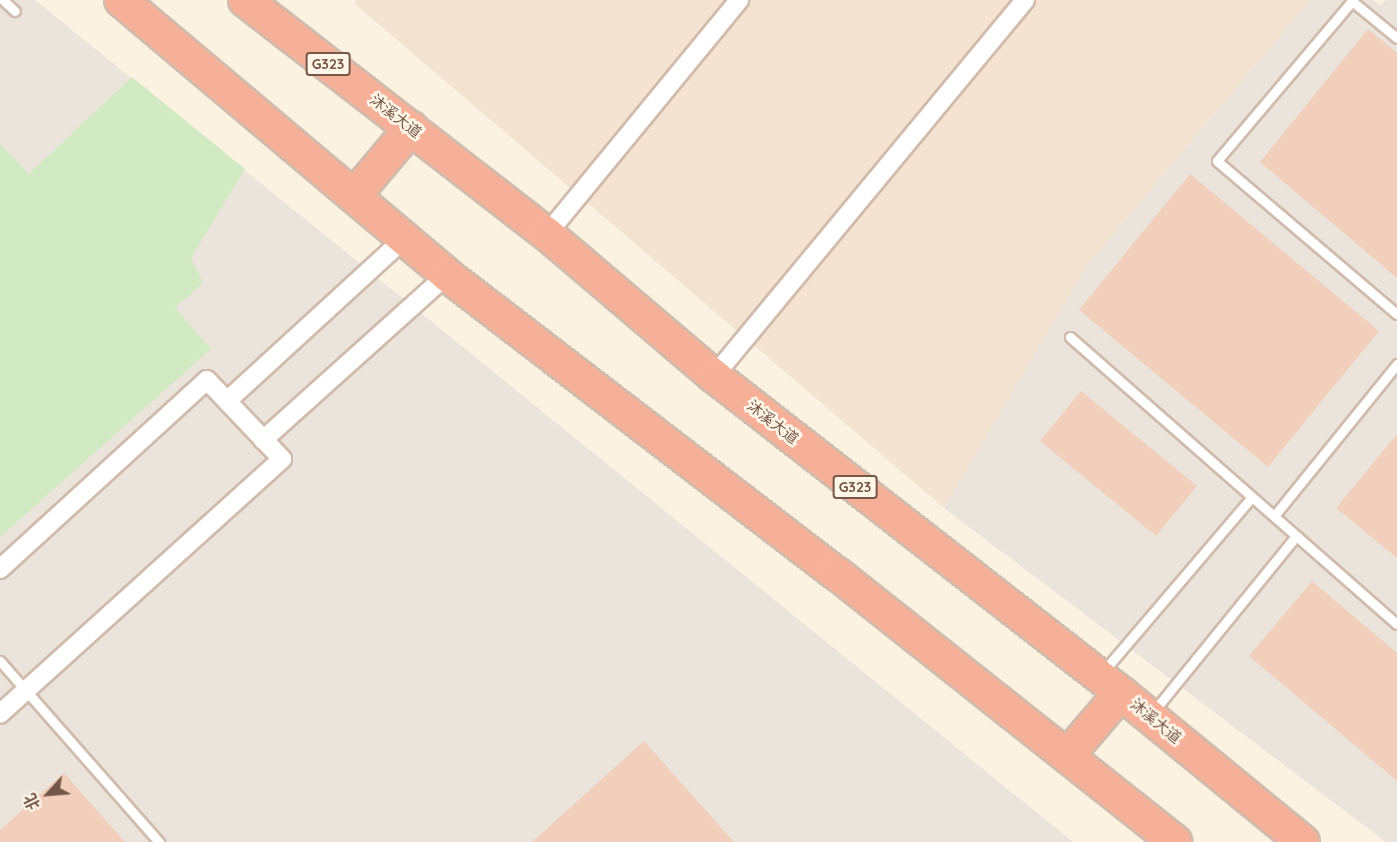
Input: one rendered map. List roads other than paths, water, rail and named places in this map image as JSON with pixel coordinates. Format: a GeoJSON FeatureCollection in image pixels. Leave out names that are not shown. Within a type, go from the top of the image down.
{"type":"FeatureCollection","features":[{"type":"Feature","properties":{"kind":"highway"},"geometry":{"type":"LineString","coordinates":[[121,0],[447,275],[1068,755],[1174,842]]}},
{"type":"Feature","properties":{"kind":"highway","name":"沐溪大道"},"geometry":{"type":"LineString","coordinates":[[245,0],[548,234],[714,376],[1110,685],[1303,842]]}},
{"type":"Feature","properties":{"kind":"highway"},"geometry":{"type":"LineString","coordinates":[[354,196],[411,128]]}},
{"type":"Feature","properties":{"kind":"highway"},"geometry":{"type":"LineString","coordinates":[[1068,755],[1110,685]]}},
{"type":"Feature","properties":{"kind":"street"},"geometry":{"type":"LineString","coordinates":[[548,234],[739,0]]}},
{"type":"Feature","properties":{"kind":"street"},"geometry":{"type":"LineString","coordinates":[[714,376],[1025,0]]}},
{"type":"Feature","properties":{"kind":"street"},"geometry":{"type":"LineString","coordinates":[[227,401],[404,238]]}},
{"type":"Feature","properties":{"kind":"street"},"geometry":{"type":"LineString","coordinates":[[263,440],[447,275]]}},
{"type":"Feature","properties":{"kind":"street"},"geometry":{"type":"LineString","coordinates":[[0,569],[207,380],[282,459],[0,714]]}},
{"type":"Feature","properties":{"kind":"lane"},"geometry":{"type":"LineString","coordinates":[[3,0],[15,11]]}},
{"type":"Feature","properties":{"kind":"lane"},"geometry":{"type":"LineString","coordinates":[[1397,38],[1352,1],[1217,161],[1397,314]]}},
{"type":"Feature","properties":{"kind":"lane"},"geometry":{"type":"LineString","coordinates":[[1070,337],[1397,624]]}},
{"type":"Feature","properties":{"kind":"lane"},"geometry":{"type":"LineString","coordinates":[[1274,516],[1397,364]]}},
{"type":"Feature","properties":{"kind":"lane"},"geometry":{"type":"LineString","coordinates":[[1110,685],[1252,497]]}},
{"type":"Feature","properties":{"kind":"lane"},"geometry":{"type":"LineString","coordinates":[[1149,716],[1296,536]]}},
{"type":"Feature","properties":{"kind":"lane"},"geometry":{"type":"LineString","coordinates":[[0,661],[159,842]]}}]}
